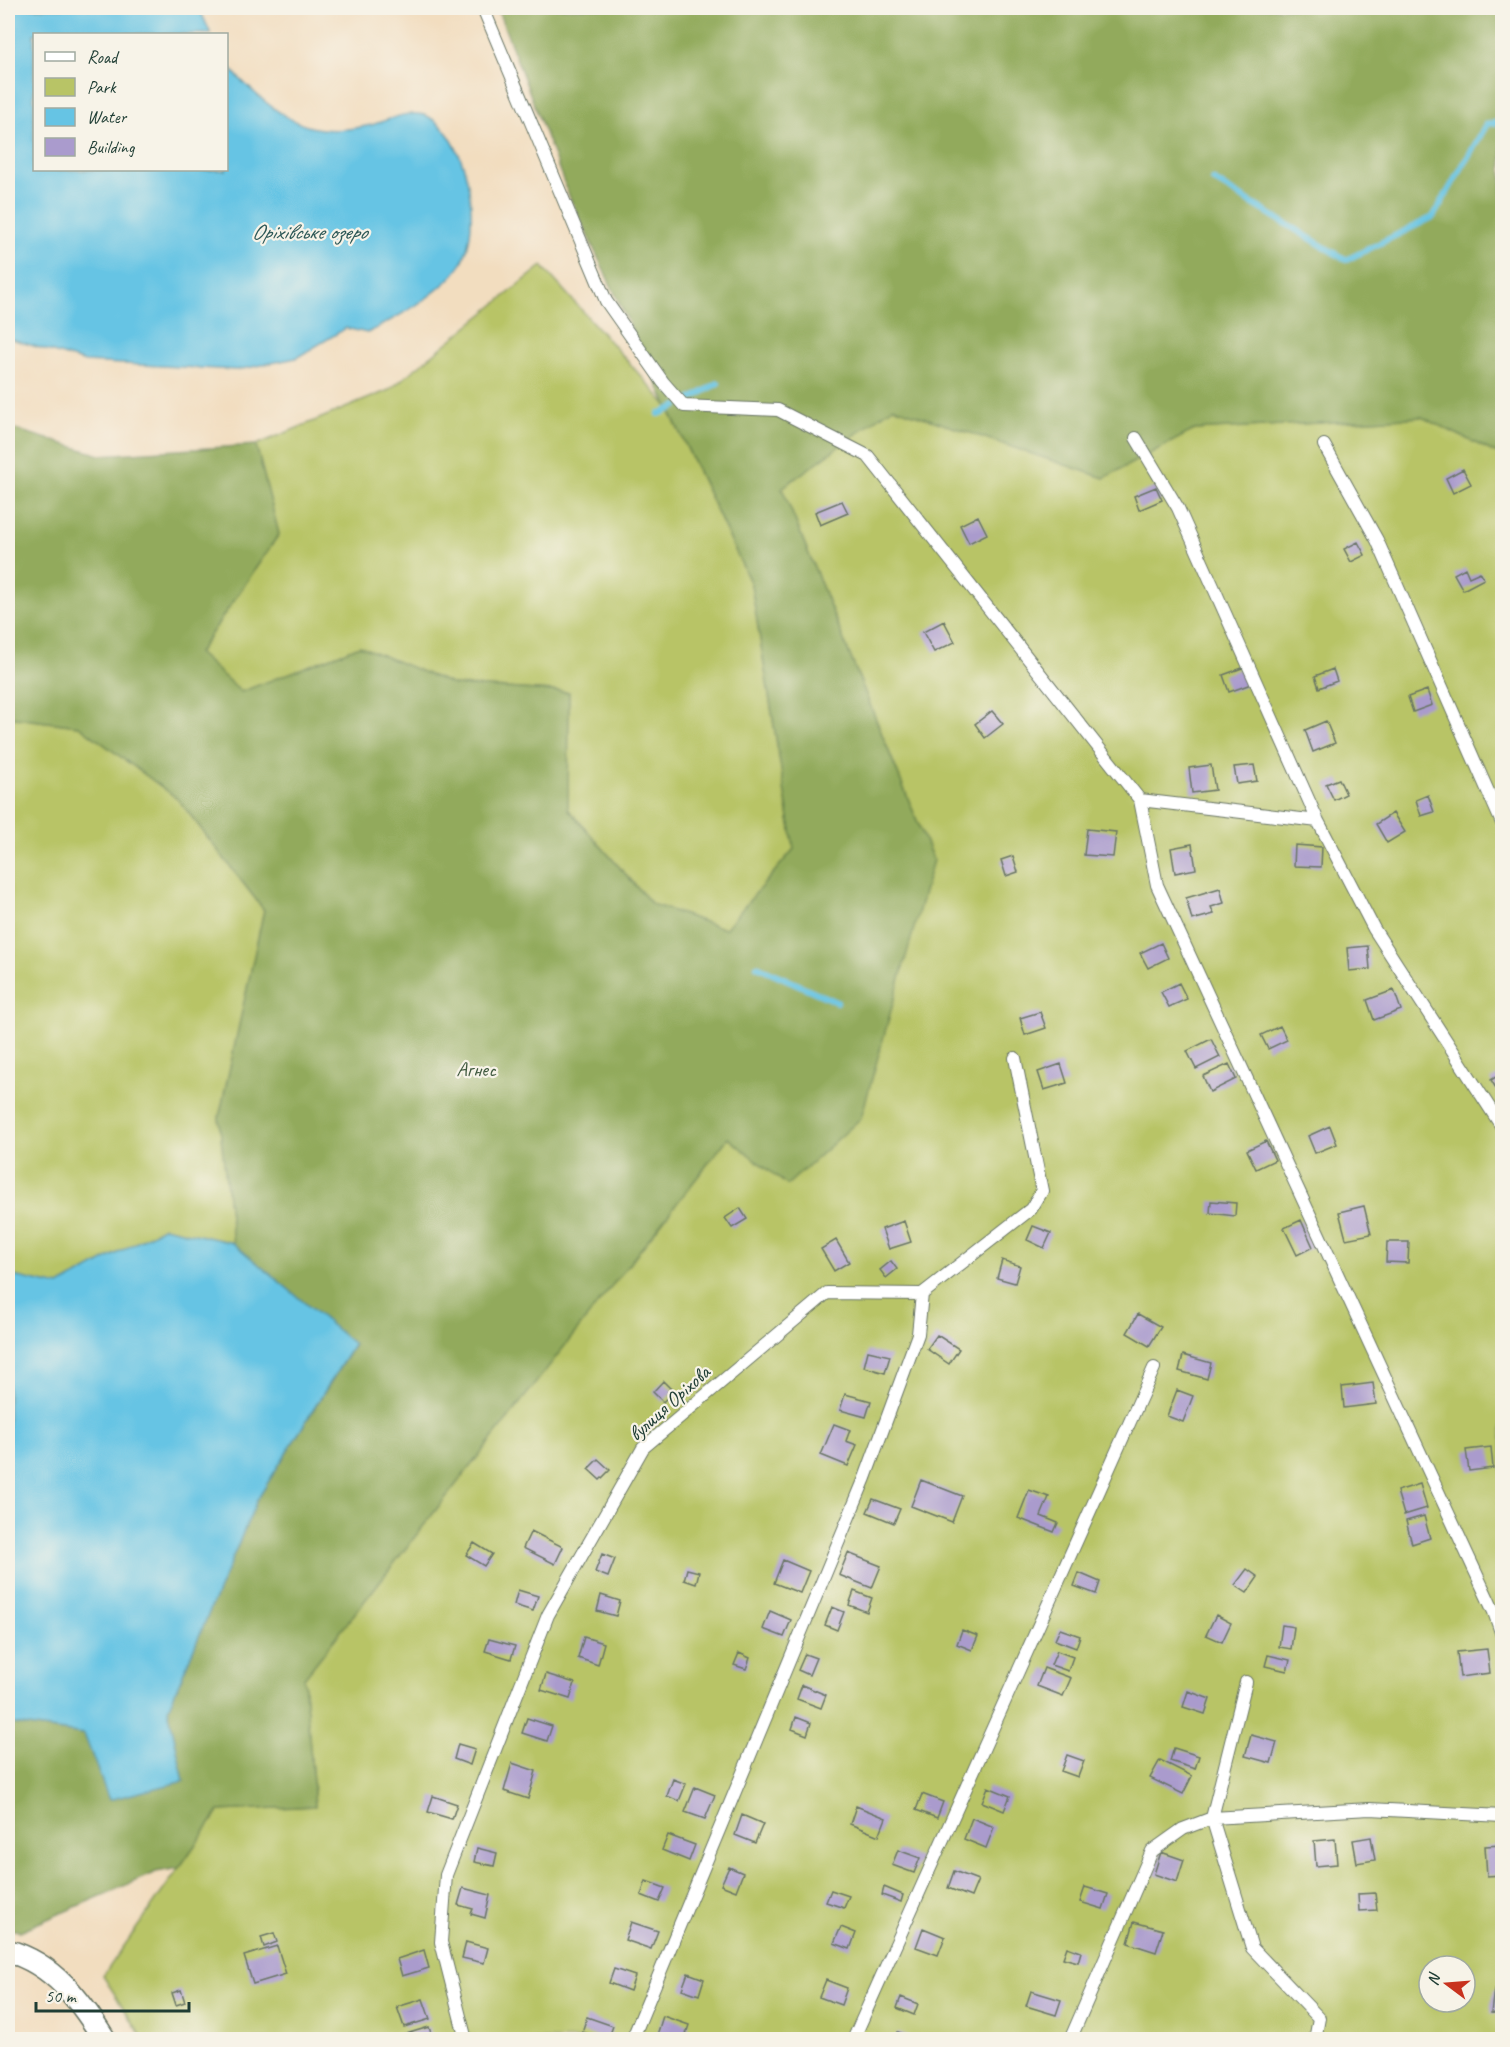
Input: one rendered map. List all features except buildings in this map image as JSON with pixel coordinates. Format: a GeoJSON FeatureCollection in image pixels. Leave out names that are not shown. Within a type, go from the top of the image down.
{"type":"FeatureCollection","features":[{"type":"Feature","properties":{"kind":"street"},"geometry":{"type":"LineString","coordinates":[[8,1951],[50,1971],[76,1996],[105,2040]]}},
{"type":"Feature","properties":{"kind":"lane"},"geometry":{"type":"LineString","coordinates":[[483,8],[606,301],[663,382],[684,406],[778,410],[867,456],[1140,800],[1157,885],[1490,1601],[1503,1635]]}},
{"type":"Feature","properties":{"kind":"lane"},"geometry":{"type":"LineString","coordinates":[[1136,438],[1178,508],[1318,821],[1374,929],[1503,1126]]}},
{"type":"Feature","properties":{"kind":"lane"},"geometry":{"type":"LineString","coordinates":[[1324,445],[1377,540],[1503,823]]}},
{"type":"Feature","properties":{"kind":"lane"},"geometry":{"type":"LineString","coordinates":[[1140,800],[1318,821]]}},
{"type":"Feature","properties":{"kind":"lane"},"geometry":{"type":"LineString","coordinates":[[632,2040],[865,1478],[918,1334],[922,1294],[1031,1209],[1042,1191],[1016,1058]]}},
{"type":"Feature","properties":{"kind":"lane","name":"вулиця Оріхова"},"geometry":{"type":"LineString","coordinates":[[466,2040],[441,1942],[446,1875],[548,1615],[643,1448],[827,1293],[922,1294]]}},
{"type":"Feature","properties":{"kind":"lane"},"geometry":{"type":"LineString","coordinates":[[853,2040],[1154,1368]]}},
{"type":"Feature","properties":{"kind":"lane"},"geometry":{"type":"LineString","coordinates":[[1246,1682],[1212,1818],[1252,1948],[1319,2018],[1315,2040]]}},
{"type":"Feature","properties":{"kind":"lane"},"geometry":{"type":"LineString","coordinates":[[1070,2040],[1152,1851],[1183,1829],[1212,1818],[1370,1809],[1503,1815]]}},
{"type":"Feature","properties":{"kind":"green space","name":"Агнес"},"geometry":{"type":"Polygon","coordinates":[[[497,8],[1502,8],[1502,456],[1422,417],[1194,430],[1104,478],[893,407],[782,488],[933,860],[861,1118],[787,1185],[728,1138],[304,1678],[315,1806],[219,1811],[179,1868],[156,1872],[20,1931],[8,1929],[8,1723],[84,1734],[184,1781],[168,1709],[257,1500],[354,1345],[233,1243],[219,1118],[264,910],[178,799],[79,726],[8,717],[8,427],[100,455],[256,445],[279,534],[198,653],[241,692],[360,646],[454,685],[569,692],[568,809],[652,904],[725,929],[794,849],[751,584],[570,198],[497,8]]]}},
{"type":"Feature","properties":{"kind":"green space"},"geometry":{"type":"Polygon","coordinates":[[[542,266],[666,404],[751,584],[794,849],[725,929],[652,904],[568,809],[569,692],[453,685],[360,646],[241,692],[198,653],[279,534],[256,445],[389,390],[542,266]]]}},
{"type":"Feature","properties":{"kind":"green space"},"geometry":{"type":"Polygon","coordinates":[[[893,407],[1104,478],[1193,430],[1422,417],[1502,456],[1502,2039],[144,2040],[103,1976],[219,1811],[315,1806],[304,1678],[728,1138],[933,860],[782,488],[893,407]]]}},
{"type":"Feature","properties":{"kind":"green space"},"geometry":{"type":"Polygon","coordinates":[[[8,717],[79,726],[178,799],[264,910],[219,1118],[233,1243],[164,1227],[59,1286],[8,1275],[8,717]]]}},
{"type":"Feature","properties":{"kind":"water","name":"Оріхівське озеро"},"geometry":{"type":"Polygon","coordinates":[[[8,8],[199,8],[211,33],[33,33],[33,171],[228,171],[228,64],[240,79],[269,105],[308,126],[336,130],[371,125],[407,114],[429,117],[443,129],[455,146],[464,167],[471,215],[470,238],[464,258],[454,274],[434,292],[413,307],[367,333],[346,328],[296,358],[237,370],[85,362],[8,338],[8,8]]]}},
{"type":"Feature","properties":{"kind":"water"},"geometry":{"type":"Polygon","coordinates":[[[164,1227],[233,1243],[354,1344],[257,1500],[168,1709],[184,1781],[109,1800],[84,1734],[8,1723],[8,1275],[59,1286],[164,1227]]]}},
{"type":"Feature","properties":{"kind":"waterway"},"geometry":{"type":"LineString","coordinates":[[1213,180],[1346,260],[1433,217],[1487,124],[1502,122]]}},
{"type":"Feature","properties":{"kind":"waterway"},"geometry":{"type":"LineString","coordinates":[[691,399],[718,383]]}},
{"type":"Feature","properties":{"kind":"waterway"},"geometry":{"type":"LineString","coordinates":[[659,414],[677,406]]}},
{"type":"Feature","properties":{"kind":"waterway"},"geometry":{"type":"LineString","coordinates":[[757,966],[837,1002]]}}]}
